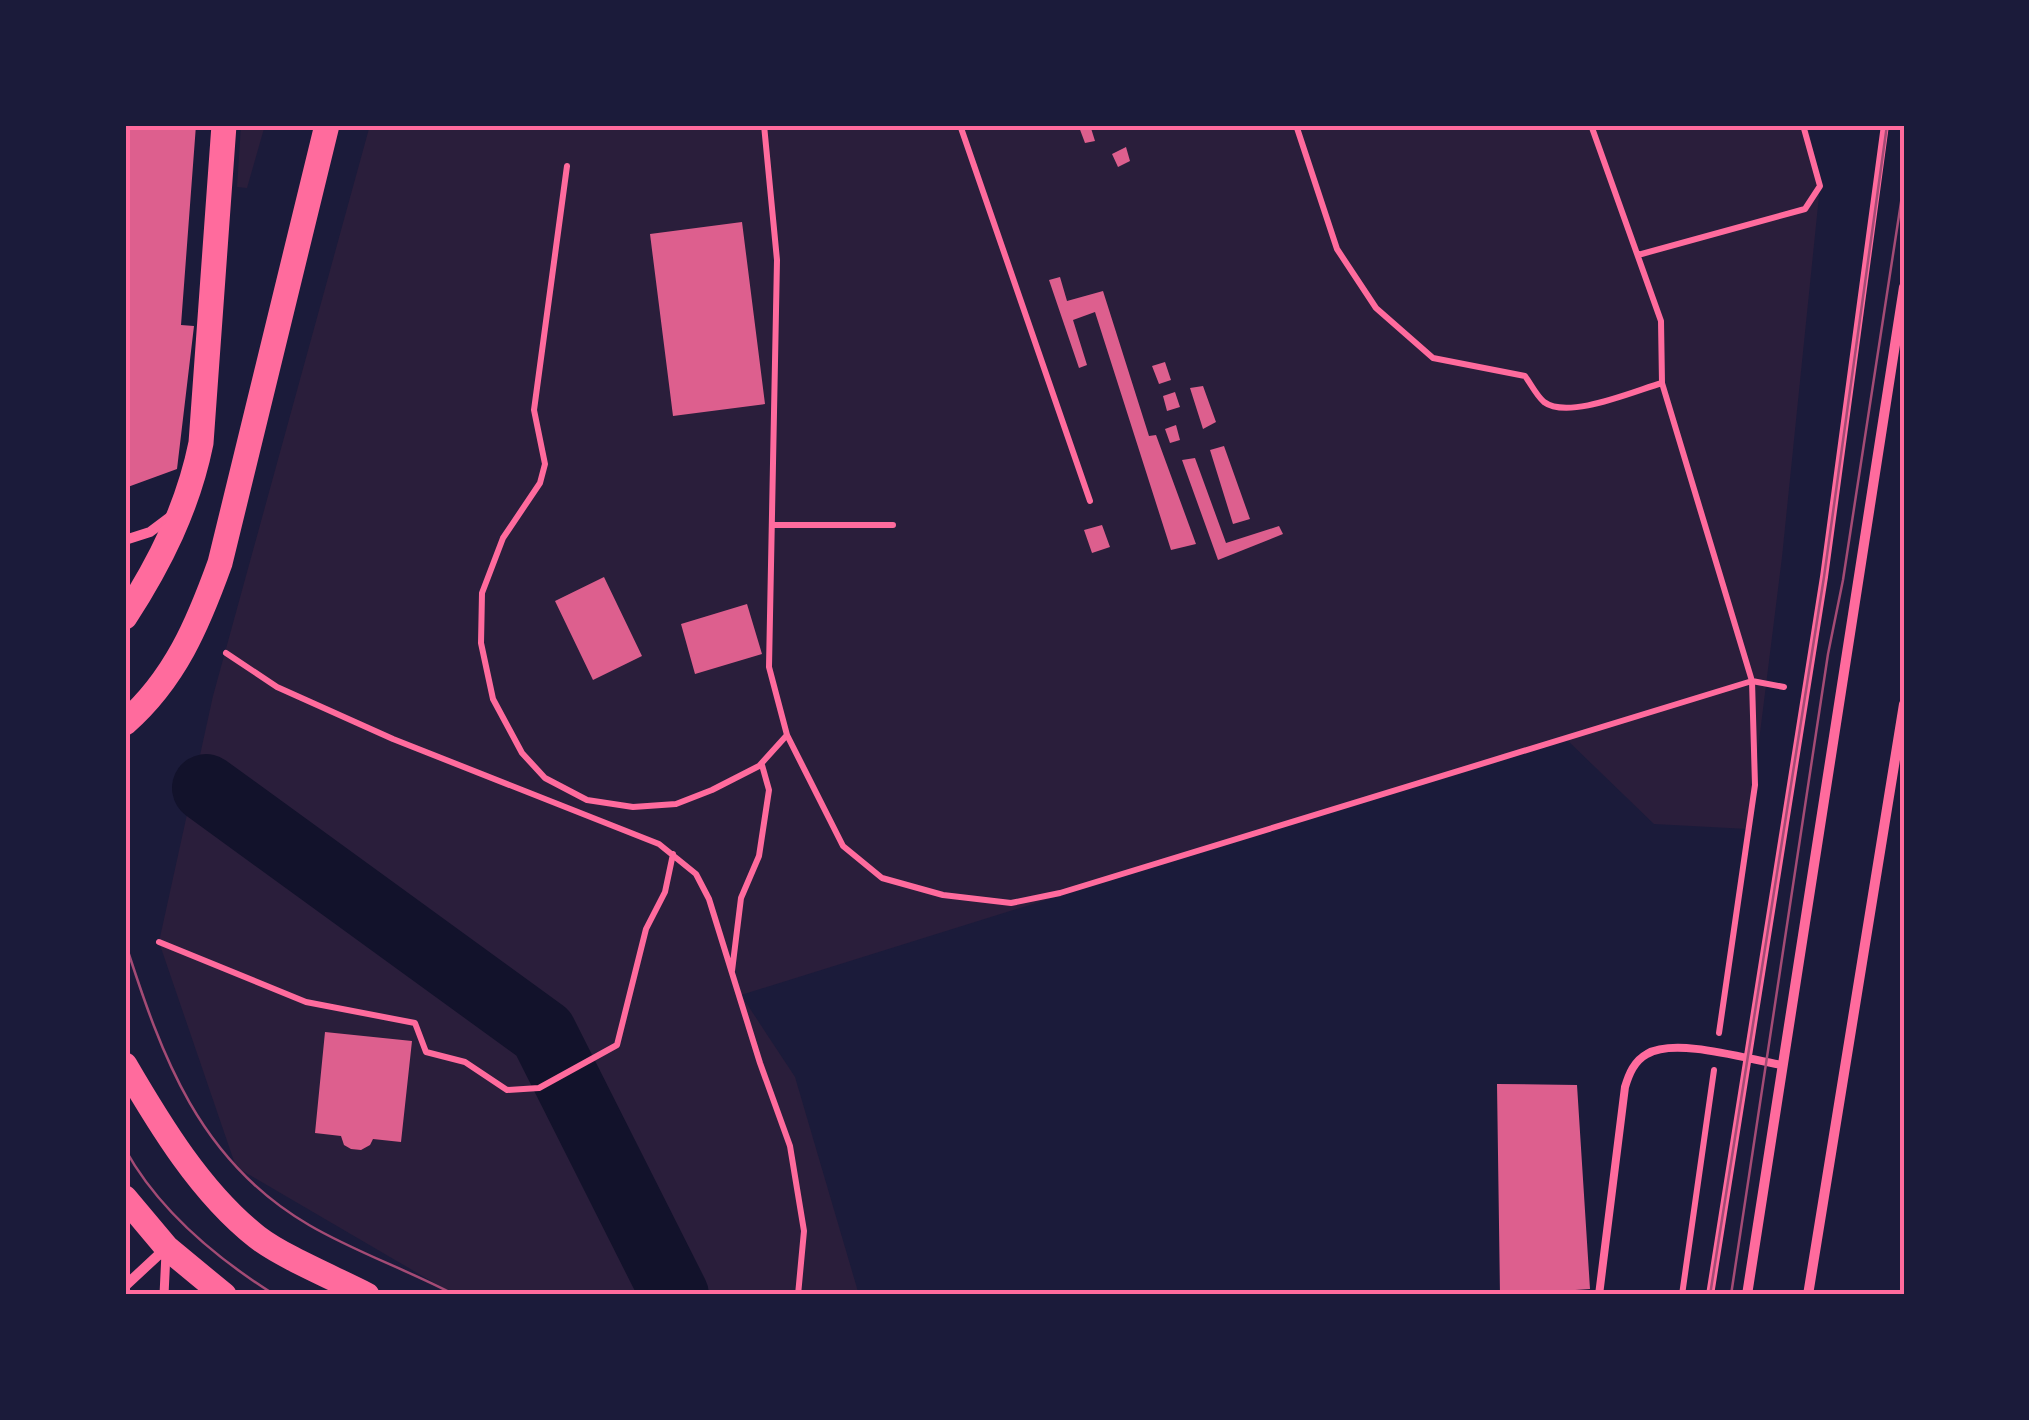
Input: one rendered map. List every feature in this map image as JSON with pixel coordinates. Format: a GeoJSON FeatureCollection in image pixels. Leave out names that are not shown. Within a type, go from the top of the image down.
{"type":"FeatureCollection","features":[{"type":"Feature","properties":{"kind":"main road"},"geometry":{"type":"LineString","coordinates":[[125,617],[165,550],[183,508],[201,443],[224,125]]}},
{"type":"Feature","properties":{"kind":"main road"},"geometry":{"type":"LineString","coordinates":[[125,723],[178,663],[199,621],[220,563],[327,125]]}},
{"type":"Feature","properties":{"kind":"main road"},"geometry":{"type":"LineString","coordinates":[[125,1065],[167,1134],[212,1192],[258,1238],[367,1295]]}},
{"type":"Feature","properties":{"kind":"main road"},"geometry":{"type":"LineString","coordinates":[[125,1198],[167,1248],[224,1295]]}},
{"type":"Feature","properties":{"kind":"street"},"geometry":{"type":"LineString","coordinates":[[1747,1295],[1904,287]]}},
{"type":"Feature","properties":{"kind":"street"},"geometry":{"type":"LineString","coordinates":[[125,540],[150,532],[183,508]]}},
{"type":"Feature","properties":{"kind":"street"},"geometry":{"type":"LineString","coordinates":[[1808,1295],[1904,704]]}},
{"type":"Feature","properties":{"kind":"street"},"geometry":{"type":"LineString","coordinates":[[125,1286],[167,1248]]}},
{"type":"Feature","properties":{"kind":"street"},"geometry":{"type":"LineString","coordinates":[[164,1295],[167,1248]]}},
{"type":"Feature","properties":{"kind":"lane"},"geometry":{"type":"LineString","coordinates":[[1710,1295],[1805,691],[1886,125]]}},
{"type":"Feature","properties":{"kind":"lane"},"geometry":{"type":"LineString","coordinates":[[1600,1295],[1629,1074],[1648,1053],[1661,1049],[1782,1065]]}},
{"type":"Feature","properties":{"kind":"path"},"geometry":{"type":"LineString","coordinates":[[764,125],[778,260],[768,667],[787,734],[843,846],[882,878],[943,895],[1011,903],[1060,892],[1752,681],[1805,691]]}},
{"type":"Feature","properties":{"kind":"path"},"geometry":{"type":"LineString","coordinates":[[960,125],[1090,501]]}},
{"type":"Feature","properties":{"kind":"path"},"geometry":{"type":"LineString","coordinates":[[1296,125],[1338,249],[1376,308],[1433,358],[1525,376],[1541,400],[1555,408],[1583,406],[1662,382]]}},
{"type":"Feature","properties":{"kind":"path"},"geometry":{"type":"LineString","coordinates":[[1591,125],[1661,320],[1662,382],[1752,681],[1755,785],[1682,1295]]}},
{"type":"Feature","properties":{"kind":"path"},"geometry":{"type":"LineString","coordinates":[[1638,255],[1805,209],[1820,186],[1803,125]]}},
{"type":"Feature","properties":{"kind":"path"},"geometry":{"type":"LineString","coordinates":[[567,166],[534,410],[544,464],[540,483],[503,538],[482,593],[481,643],[493,699],[522,752],[546,778],[587,800],[633,807],[676,804],[712,790],[762,763],[787,734]]}},
{"type":"Feature","properties":{"kind":"path"},"geometry":{"type":"LineString","coordinates":[[773,526],[892,525]]}},
{"type":"Feature","properties":{"kind":"path"},"geometry":{"type":"LineString","coordinates":[[226,654],[276,687],[673,853],[696,874],[709,900],[790,1146],[804,1231],[798,1295]]}},
{"type":"Feature","properties":{"kind":"path"},"geometry":{"type":"LineString","coordinates":[[732,975],[741,898],[759,856],[769,790],[762,763]]}},
{"type":"Feature","properties":{"kind":"path"},"geometry":{"type":"LineString","coordinates":[[158,942],[306,1002],[415,1024],[426,1052],[465,1062],[507,1090],[539,1088],[617,1044],[646,930],[665,892],[673,853]]}},
{"type":"Feature","properties":{"kind":"shaded area"},"geometry":{"type":"Polygon","coordinates":[[[241,125],[265,125],[247,188],[237,187],[241,125]]]}},
{"type":"Feature","properties":{"kind":"shaded area"},"geometry":{"type":"Polygon","coordinates":[[[370,125],[1808,125],[1820,186],[1782,557],[1748,829],[1654,824],[1565,738],[741,995],[795,1077],[859,1295],[455,1295],[236,1167],[159,942],[213,696],[370,125]]]}},
{"type":"Feature","properties":{"kind":"building"},"geometry":{"type":"Polygon","coordinates":[[[125,125],[196,125],[181,325],[194,326],[177,469],[125,488],[125,125]]]}},
{"type":"Feature","properties":{"kind":"building"},"geometry":{"type":"Polygon","coordinates":[[[1090,125],[1095,141],[1085,143],[1079,127],[1090,125]]]}},
{"type":"Feature","properties":{"kind":"building"},"geometry":{"type":"Polygon","coordinates":[[[1126,147],[1130,161],[1118,167],[1112,154],[1126,147]]]}},
{"type":"Feature","properties":{"kind":"building"},"geometry":{"type":"Polygon","coordinates":[[[742,222],[765,404],[673,416],[650,234],[742,222]]]}},
{"type":"Feature","properties":{"kind":"building"},"geometry":{"type":"Polygon","coordinates":[[[1060,277],[1067,301],[1103,291],[1149,436],[1156,435],[1196,544],[1171,550],[1095,312],[1073,320],[1087,365],[1079,368],[1049,280],[1060,277]]]}},
{"type":"Feature","properties":{"kind":"building"},"geometry":{"type":"Polygon","coordinates":[[[1165,362],[1171,380],[1159,384],[1152,366],[1165,362]]]}},
{"type":"Feature","properties":{"kind":"building"},"geometry":{"type":"Polygon","coordinates":[[[1203,386],[1216,422],[1203,429],[1190,388],[1203,386]]]}},
{"type":"Feature","properties":{"kind":"building"},"geometry":{"type":"Polygon","coordinates":[[[1175,392],[1180,407],[1167,411],[1163,396],[1175,392]]]}},
{"type":"Feature","properties":{"kind":"building"},"geometry":{"type":"Polygon","coordinates":[[[1176,425],[1180,440],[1170,443],[1165,429],[1176,425]]]}},
{"type":"Feature","properties":{"kind":"building"},"geometry":{"type":"Polygon","coordinates":[[[1224,446],[1250,519],[1233,524],[1210,450],[1224,446]]]}},
{"type":"Feature","properties":{"kind":"building"},"geometry":{"type":"Polygon","coordinates":[[[1195,458],[1226,543],[1279,526],[1283,534],[1218,560],[1182,460],[1195,458]]]}},
{"type":"Feature","properties":{"kind":"building"},"geometry":{"type":"Polygon","coordinates":[[[1102,525],[1110,547],[1092,553],[1084,530],[1102,525]]]}},
{"type":"Feature","properties":{"kind":"building"},"geometry":{"type":"Polygon","coordinates":[[[604,577],[642,656],[593,680],[555,601],[604,577]]]}},
{"type":"Feature","properties":{"kind":"building"},"geometry":{"type":"Polygon","coordinates":[[[747,604],[762,654],[695,674],[681,624],[747,604]]]}},
{"type":"Feature","properties":{"kind":"building"},"geometry":{"type":"Polygon","coordinates":[[[325,1032],[412,1041],[401,1142],[373,1139],[361,1150],[351,1149],[344,1145],[341,1136],[315,1133],[325,1032]]]}},
{"type":"Feature","properties":{"kind":"building"},"geometry":{"type":"Polygon","coordinates":[[[1497,1084],[1577,1085],[1590,1289],[1500,1295],[1497,1084]]]}},
{"type":"Feature","properties":{"kind":"waterway"},"geometry":{"type":"LineString","coordinates":[[206,788],[543,1033],[675,1295]]}},
{"type":"Feature","properties":{"kind":"tram line"},"geometry":{"type":"LineString","coordinates":[[1710,1295],[1824,577],[1887,125]]}},
{"type":"Feature","properties":{"kind":"tram line"},"geometry":{"type":"LineString","coordinates":[[1731,1295],[1904,183]]}},
{"type":"Feature","properties":{"kind":"tram line"},"geometry":{"type":"LineString","coordinates":[[125,942],[170,1065],[212,1138],[239,1170],[271,1199],[309,1225],[455,1295]]}},
{"type":"Feature","properties":{"kind":"tram line"},"geometry":{"type":"LineString","coordinates":[[125,1149],[172,1213],[231,1265],[275,1295]]}}]}
